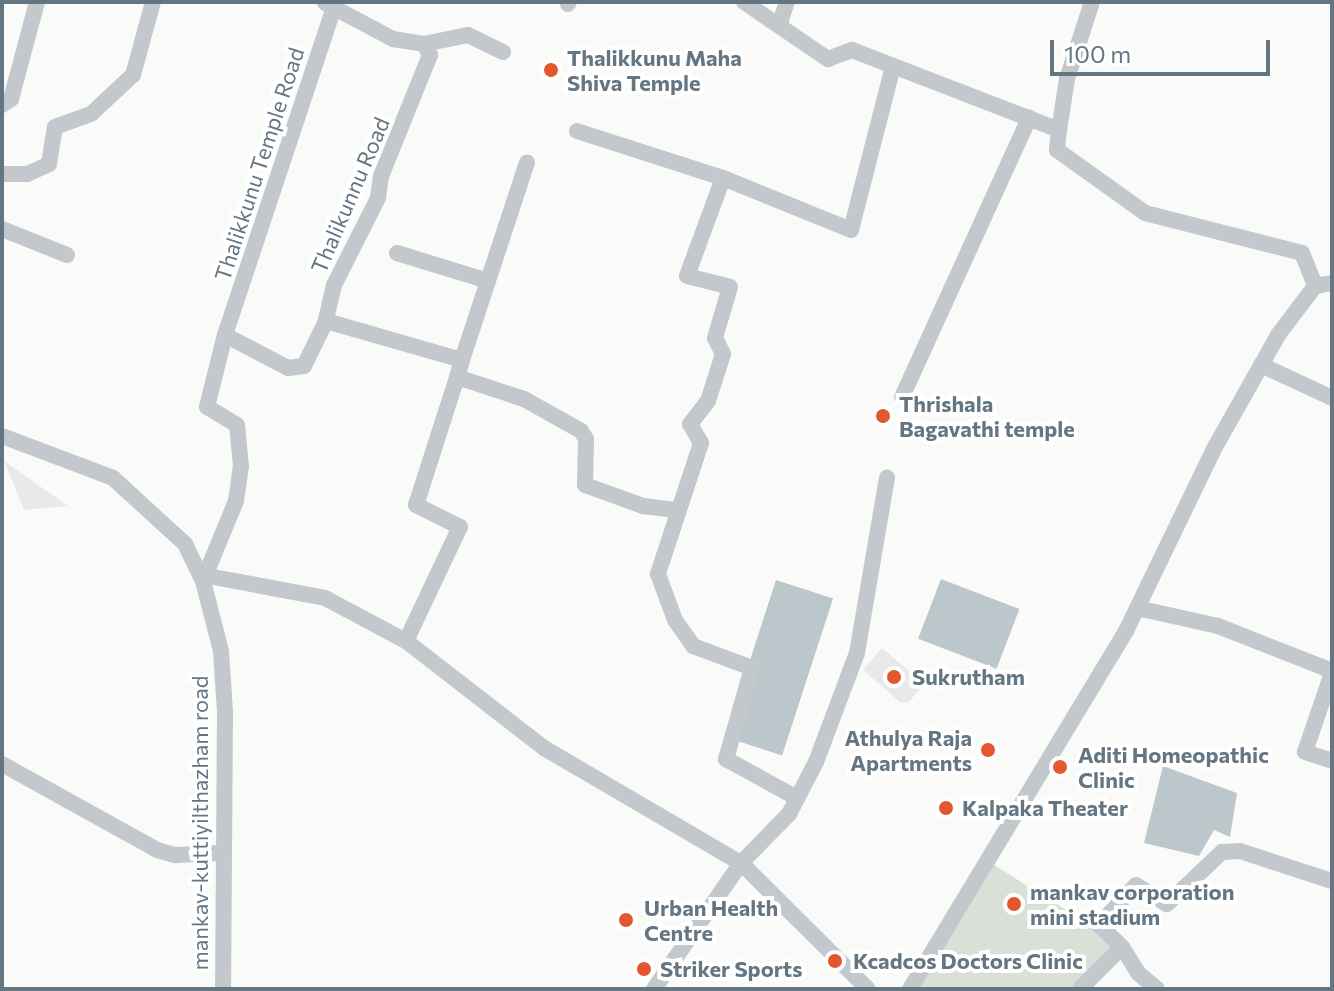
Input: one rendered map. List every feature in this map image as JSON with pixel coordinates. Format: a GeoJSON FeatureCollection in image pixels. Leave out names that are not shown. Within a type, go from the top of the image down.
{"type":"FeatureCollection","features":[{"type":"Feature","properties":{"kind":"street"},"geometry":{"type":"LineString","coordinates":[[2,105],[11,99],[37,2]]}},
{"type":"Feature","properties":{"kind":"street"},"geometry":{"type":"LineString","coordinates":[[2,174],[27,174],[49,164],[55,127],[91,114],[133,75],[153,2]]}},
{"type":"Feature","properties":{"kind":"street"},"geometry":{"type":"LineString","coordinates":[[744,2],[780,23],[828,59],[852,50],[1059,130]]}},
{"type":"Feature","properties":{"kind":"street"},"geometry":{"type":"LineString","coordinates":[[780,23],[787,2]]}},
{"type":"Feature","properties":{"kind":"street"},"geometry":{"type":"LineString","coordinates":[[910,989],[1137,608],[1261,365],[1324,285],[1302,253],[1145,213],[1057,150],[1067,79],[1092,2]]}},
{"type":"Feature","properties":{"kind":"street"},"geometry":{"type":"LineString","coordinates":[[330,5],[393,39],[424,44],[468,35],[503,52]]}},
{"type":"Feature","properties":{"kind":"street","name":"Thalikkunu Temple Road"},"geometry":{"type":"LineString","coordinates":[[225,335],[330,5]]}},
{"type":"Feature","properties":{"kind":"street","name":"Thalikunnu Road"},"geometry":{"type":"LineString","coordinates":[[225,335],[288,368],[304,366],[326,321],[334,285],[378,198],[381,176],[430,55],[424,44]]}},
{"type":"Feature","properties":{"kind":"street"},"geometry":{"type":"LineString","coordinates":[[577,131],[723,178],[851,230],[893,66]]}},
{"type":"Feature","properties":{"kind":"street"},"geometry":{"type":"LineString","coordinates":[[902,397],[1029,118]]}},
{"type":"Feature","properties":{"kind":"street"},"geometry":{"type":"LineString","coordinates":[[406,641],[460,527],[416,505],[527,162]]}},
{"type":"Feature","properties":{"kind":"street"},"geometry":{"type":"LineString","coordinates":[[723,178],[687,276],[730,287],[715,338],[723,354],[708,401],[690,424],[701,443],[676,510],[658,574],[675,620],[693,646],[752,668],[726,759],[797,798]]}},
{"type":"Feature","properties":{"kind":"street"},"geometry":{"type":"LineString","coordinates":[[2,229],[67,255]]}},
{"type":"Feature","properties":{"kind":"street"},"geometry":{"type":"LineString","coordinates":[[397,253],[488,281]]}},
{"type":"Feature","properties":{"kind":"street"},"geometry":{"type":"LineString","coordinates":[[326,321],[460,368],[524,399],[581,431],[586,439],[585,485],[643,506],[676,510]]}},
{"type":"Feature","properties":{"kind":"street"},"geometry":{"type":"LineString","coordinates":[[225,335],[207,407],[237,425],[241,457],[236,501],[206,579],[325,598],[406,641],[544,748],[741,863],[868,989]]}},
{"type":"Feature","properties":{"kind":"street"},"geometry":{"type":"LineString","coordinates":[[1261,365],[1332,398]]}},
{"type":"Feature","properties":{"kind":"street","name":"mankav-kuttiyilthazham road"},"geometry":{"type":"LineString","coordinates":[[2,436],[113,478],[185,544],[206,579],[221,651],[227,813],[222,853],[223,989]]}},
{"type":"Feature","properties":{"kind":"street"},"geometry":{"type":"LineString","coordinates":[[654,989],[741,863],[789,814],[797,798],[857,653],[887,478]]}},
{"type":"Feature","properties":{"kind":"street"},"geometry":{"type":"LineString","coordinates":[[1137,608],[1218,626],[1332,672],[1305,752],[1332,761]]}},
{"type":"Feature","properties":{"kind":"street"},"geometry":{"type":"LineString","coordinates":[[2,764],[157,850],[175,855],[222,853]]}},
{"type":"Feature","properties":{"kind":"street"},"geometry":{"type":"LineString","coordinates":[[1157,989],[1138,973],[1122,947],[1099,925],[1136,885],[1167,904],[1222,852],[1240,851],[1332,881]]}},
{"type":"Feature","properties":{"kind":"street"},"geometry":{"type":"LineString","coordinates":[[1080,989],[1122,947]]}},
{"type":"Feature","properties":{"kind":"shaded area"},"geometry":{"type":"Polygon","coordinates":[[[4,461],[68,506],[24,510],[4,461]]]}},
{"type":"Feature","properties":{"kind":"shaded area"},"geometry":{"type":"Polygon","coordinates":[[[941,579],[1019,609],[996,669],[918,639],[941,579]]]}},
{"type":"Feature","properties":{"kind":"shaded area"},"geometry":{"type":"Polygon","coordinates":[[[776,580],[833,599],[782,755],[725,737],[776,580]]]}},
{"type":"Feature","properties":{"kind":"shaded area","name":"Sukrutham"},"geometry":{"type":"Polygon","coordinates":[[[882,648],[924,684],[908,703],[900,702],[863,670],[882,648]]]}},
{"type":"Feature","properties":{"kind":"shaded area"},"geometry":{"type":"Polygon","coordinates":[[[1163,766],[1237,793],[1230,837],[1214,830],[1199,856],[1144,843],[1163,766]]]}},
{"type":"Feature","properties":{"kind":"shaded area","name":"mankav corporation mini stadium"},"geometry":{"type":"Polygon","coordinates":[[[994,865],[1119,943],[1075,989],[919,989],[994,865]]]}},
{"type":"Feature","properties":{"kind":"place","name":"Thalikkunu Maha Shiva Temple"},"geometry":{"type":"Point","coordinates":[551,70]}},
{"type":"Feature","properties":{"kind":"place","name":"Thrishala Bagavathi temple"},"geometry":{"type":"Point","coordinates":[883,416]}},
{"type":"Feature","properties":{"kind":"place","name":"Sukrutham"},"geometry":{"type":"Point","coordinates":[894,677]}},
{"type":"Feature","properties":{"kind":"place","name":"Athulya Raja Apartments"},"geometry":{"type":"Point","coordinates":[988,750]}},
{"type":"Feature","properties":{"kind":"place","name":"Aditi Homeopathic Clinic"},"geometry":{"type":"Point","coordinates":[1060,767]}},
{"type":"Feature","properties":{"kind":"place","name":"Kalpaka Theater"},"geometry":{"type":"Point","coordinates":[946,808]}},
{"type":"Feature","properties":{"kind":"place","name":"mankav corporation mini stadium"},"geometry":{"type":"Point","coordinates":[1014,904]}},
{"type":"Feature","properties":{"kind":"place","name":"Urban Health Centre"},"geometry":{"type":"Point","coordinates":[626,920]}},
{"type":"Feature","properties":{"kind":"place","name":"Kcadcos Doctors Clinic"},"geometry":{"type":"Point","coordinates":[835,961]}},
{"type":"Feature","properties":{"kind":"place","name":"Striker Sports"},"geometry":{"type":"Point","coordinates":[644,969]}}]}
